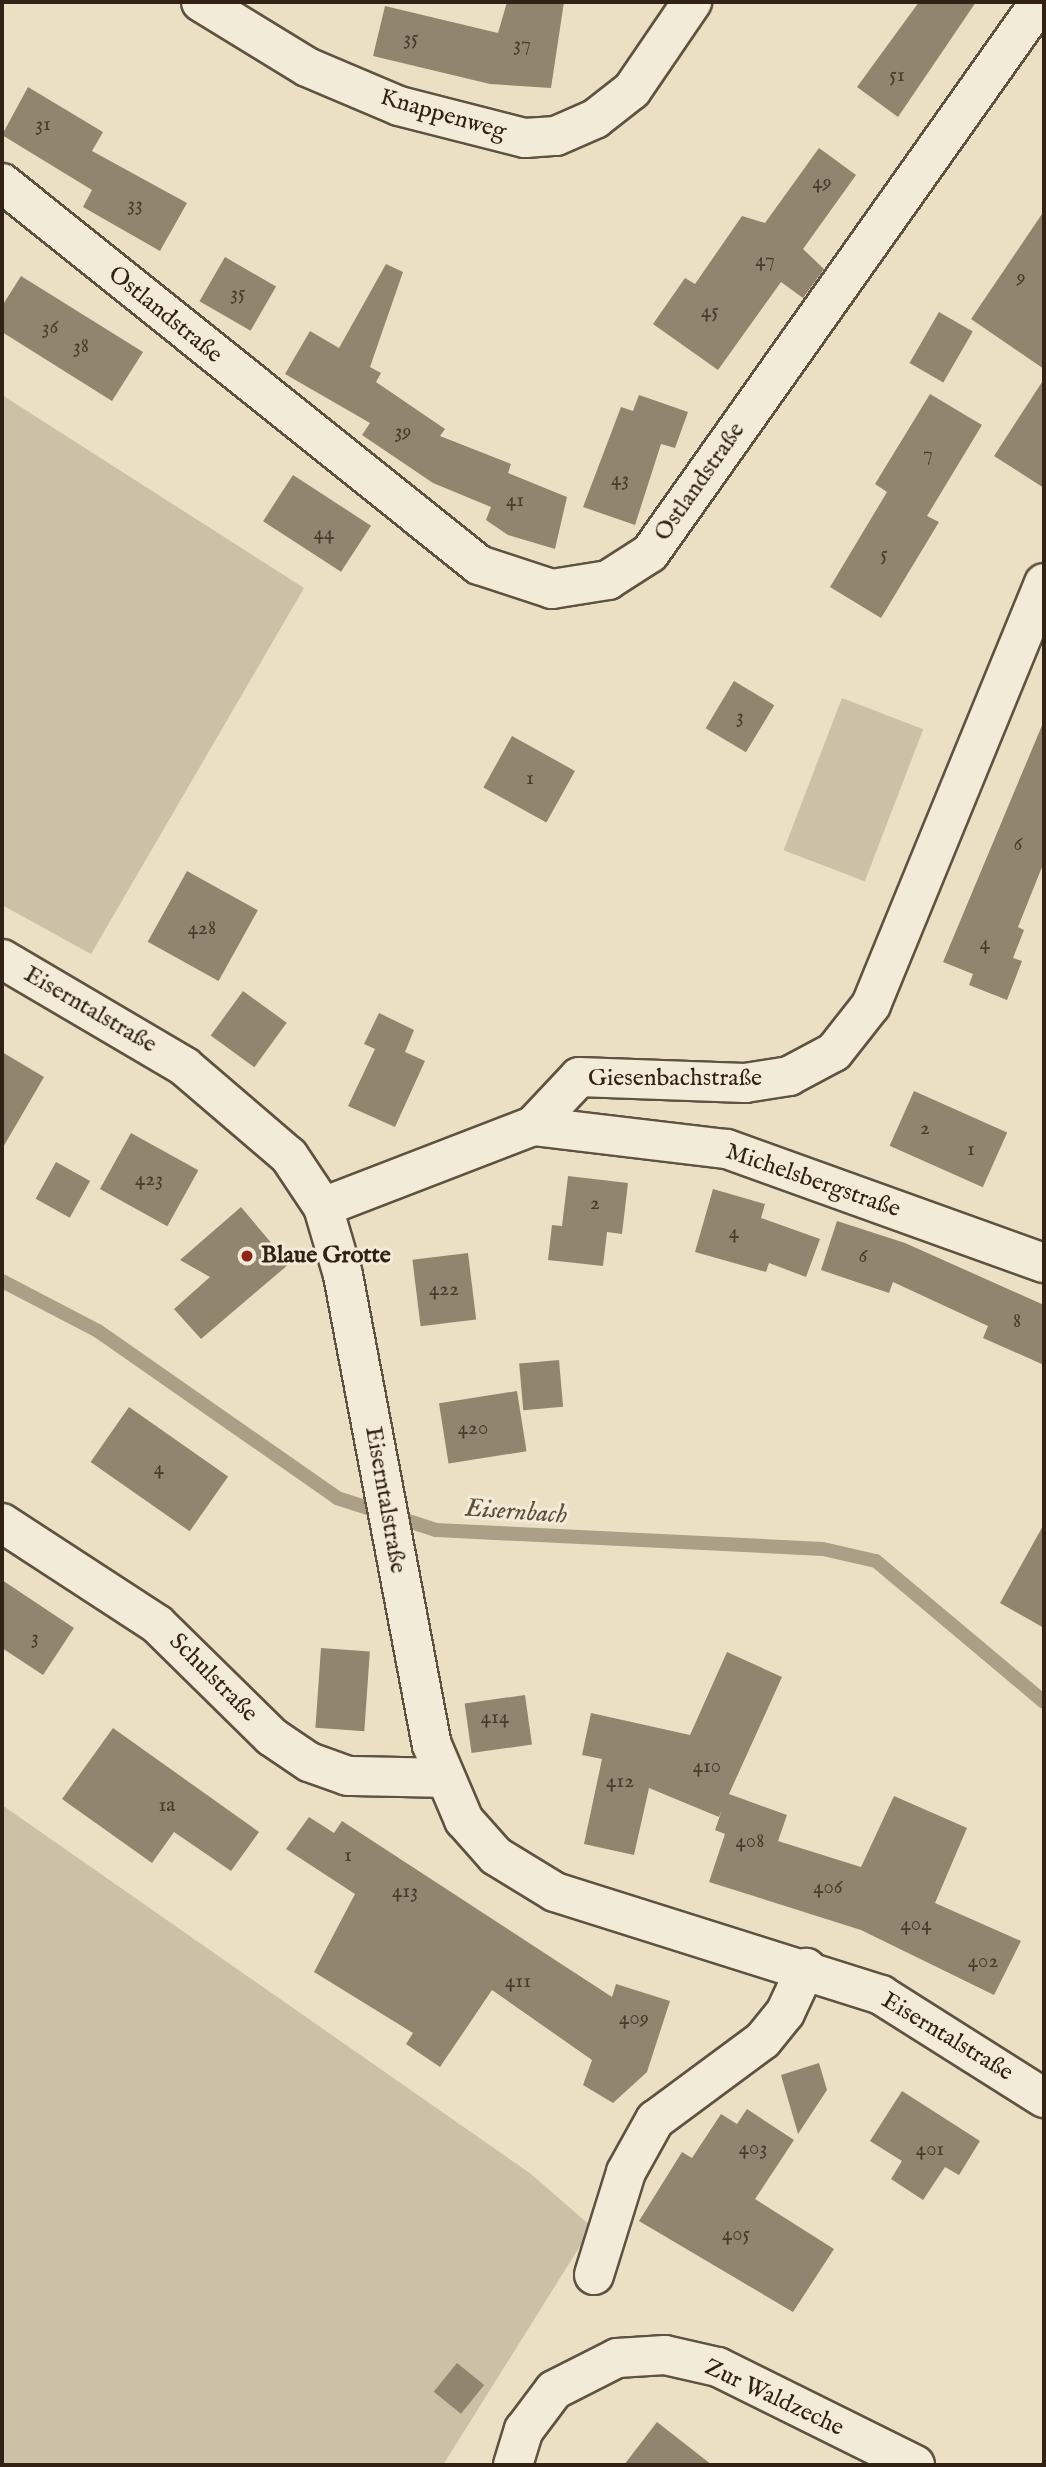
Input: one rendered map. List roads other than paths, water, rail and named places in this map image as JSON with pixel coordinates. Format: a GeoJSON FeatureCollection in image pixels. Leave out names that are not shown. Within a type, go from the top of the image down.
{"type":"FeatureCollection","features":[{"type":"Feature","properties":{"kind":"street","name":"Knappenweg"},"geometry":{"type":"LineString","coordinates":[[201,2],[318,72],[399,106],[525,138],[556,136],[596,119],[632,90],[692,2]]}},
{"type":"Feature","properties":{"kind":"street","name":"Ostlandstraße"},"geometry":{"type":"LineString","coordinates":[[2,183],[479,565],[552,589],[607,580],[650,553],[1040,2]]}},
{"type":"Feature","properties":{"kind":"street","name":"Giesenbachstraße"},"geometry":{"type":"LineString","coordinates":[[323,1207],[533,1126],[579,1077],[745,1083],[789,1076],[834,1052],[871,1005],[1044,583]]}},
{"type":"Feature","properties":{"kind":"street","name":"Eiserntalstraße"},"geometry":{"type":"LineString","coordinates":[[2,959],[185,1067],[289,1157],[323,1207],[442,1778],[464,1820],[496,1856],[555,1892],[806,1968],[918,2014],[1044,2098]]}},
{"type":"Feature","properties":{"kind":"street","name":"Michelsbergstraße"},"geometry":{"type":"LineString","coordinates":[[533,1126],[727,1149],[1044,1263]]}},
{"type":"Feature","properties":{"kind":"street","name":"Schulstraße"},"geometry":{"type":"LineString","coordinates":[[2,1522],[157,1624],[272,1737],[309,1762],[348,1776],[442,1778]]}},
{"type":"Feature","properties":{"kind":"street"},"geometry":{"type":"LineString","coordinates":[[594,2275],[626,2172],[655,2120],[763,2040],[785,2013],[806,1968]]}},
{"type":"Feature","properties":{"kind":"street","name":"Zur Waldzeche"},"geometry":{"type":"LineString","coordinates":[[513,2465],[524,2430],[554,2390],[617,2358],[665,2355],[718,2367],[915,2465]]}},
{"type":"Feature","properties":{"kind":"waterway","name":"Eisernbach"},"geometry":{"type":"LineString","coordinates":[[2,1281],[98,1331],[337,1498],[436,1530],[823,1549],[876,1561],[1044,1702]]}},
{"type":"Feature","properties":{"kind":"place","name":"Blaue Grotte"},"geometry":{"type":"Point","coordinates":[247,1256]}}]}
